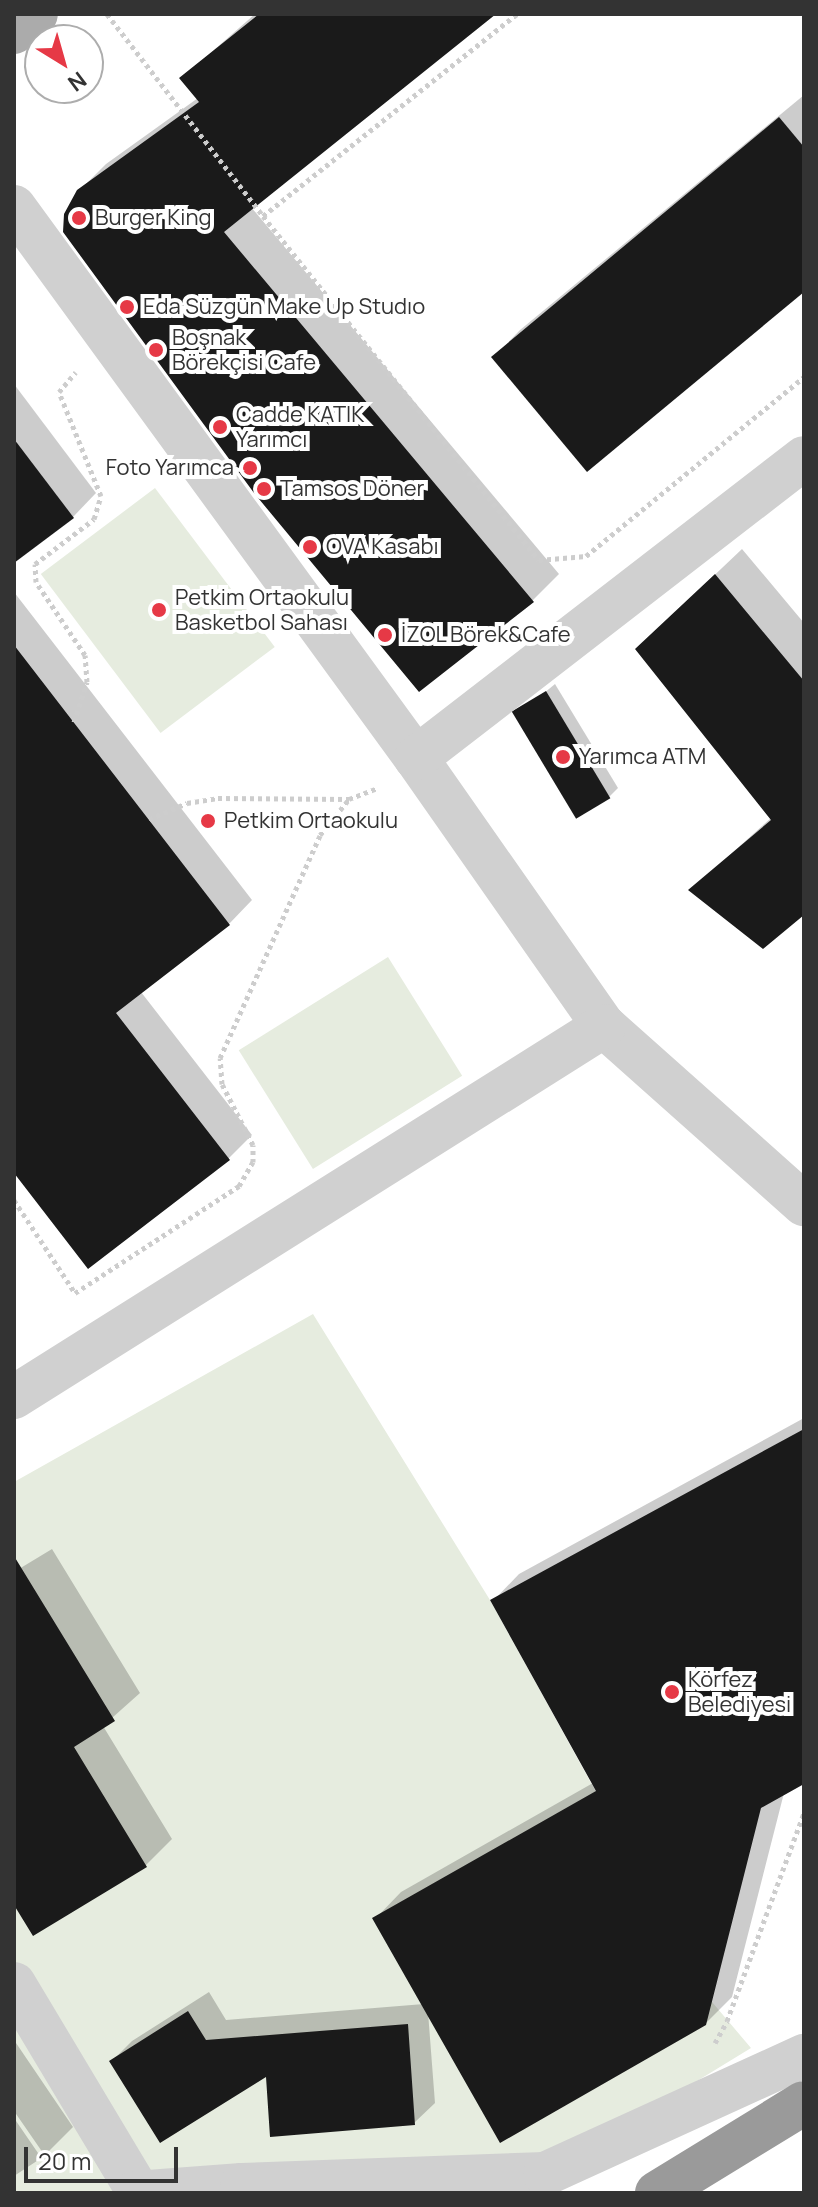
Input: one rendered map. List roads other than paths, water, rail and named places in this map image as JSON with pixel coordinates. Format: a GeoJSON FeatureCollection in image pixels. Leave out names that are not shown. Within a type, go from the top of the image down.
{"type":"FeatureCollection","features":[{"type":"Feature","properties":{"kind":"highway"},"geometry":{"type":"LineString","coordinates":[[657,2193],[804,2103]]}},
{"type":"Feature","properties":{"kind":"main road"},"geometry":{"type":"LineString","coordinates":[[14,32],[36,14]]}},
{"type":"Feature","properties":{"kind":"street"},"geometry":{"type":"LineString","coordinates":[[14,207],[416,758],[604,1026],[804,1204]]}},
{"type":"Feature","properties":{"kind":"street"},"geometry":{"type":"LineString","coordinates":[[416,758],[804,458]]}},
{"type":"Feature","properties":{"kind":"street"},"geometry":{"type":"LineString","coordinates":[[14,1397],[604,1026]]}},
{"type":"Feature","properties":{"kind":"street"},"geometry":{"type":"LineString","coordinates":[[14,1984],[137,2192],[545,2174],[804,2056]]}},
{"type":"Feature","properties":{"kind":"place","name":"Burger King"},"geometry":{"type":"Point","coordinates":[79,218]}},
{"type":"Feature","properties":{"kind":"place","name":"Eda Süzgün Make Up Studıo"},"geometry":{"type":"Point","coordinates":[127,307]}},
{"type":"Feature","properties":{"kind":"place","name":"Boşnak Börekçisi Cafe"},"geometry":{"type":"Point","coordinates":[156,350]}},
{"type":"Feature","properties":{"kind":"place","name":"Cadde KATIK Yarımcı"},"geometry":{"type":"Point","coordinates":[220,427]}},
{"type":"Feature","properties":{"kind":"place","name":"Foto Yarımca"},"geometry":{"type":"Point","coordinates":[250,468]}},
{"type":"Feature","properties":{"kind":"place","name":"Tamsos Döner"},"geometry":{"type":"Point","coordinates":[264,489]}},
{"type":"Feature","properties":{"kind":"place","name":"OVA Kasabı"},"geometry":{"type":"Point","coordinates":[310,547]}},
{"type":"Feature","properties":{"kind":"place","name":"Petkim Ortaokulu Basketbol Sahası"},"geometry":{"type":"Point","coordinates":[159,610]}},
{"type":"Feature","properties":{"kind":"place","name":"İZOL Börek&Cafe"},"geometry":{"type":"Point","coordinates":[385,635]}},
{"type":"Feature","properties":{"kind":"place","name":"Yarımca ATM"},"geometry":{"type":"Point","coordinates":[563,757]}},
{"type":"Feature","properties":{"kind":"place","name":"Petkim Ortaokulu"},"geometry":{"type":"Point","coordinates":[208,821]}},
{"type":"Feature","properties":{"kind":"place","name":"Körfez Belediyesi"},"geometry":{"type":"Point","coordinates":[672,1692]}}]}
